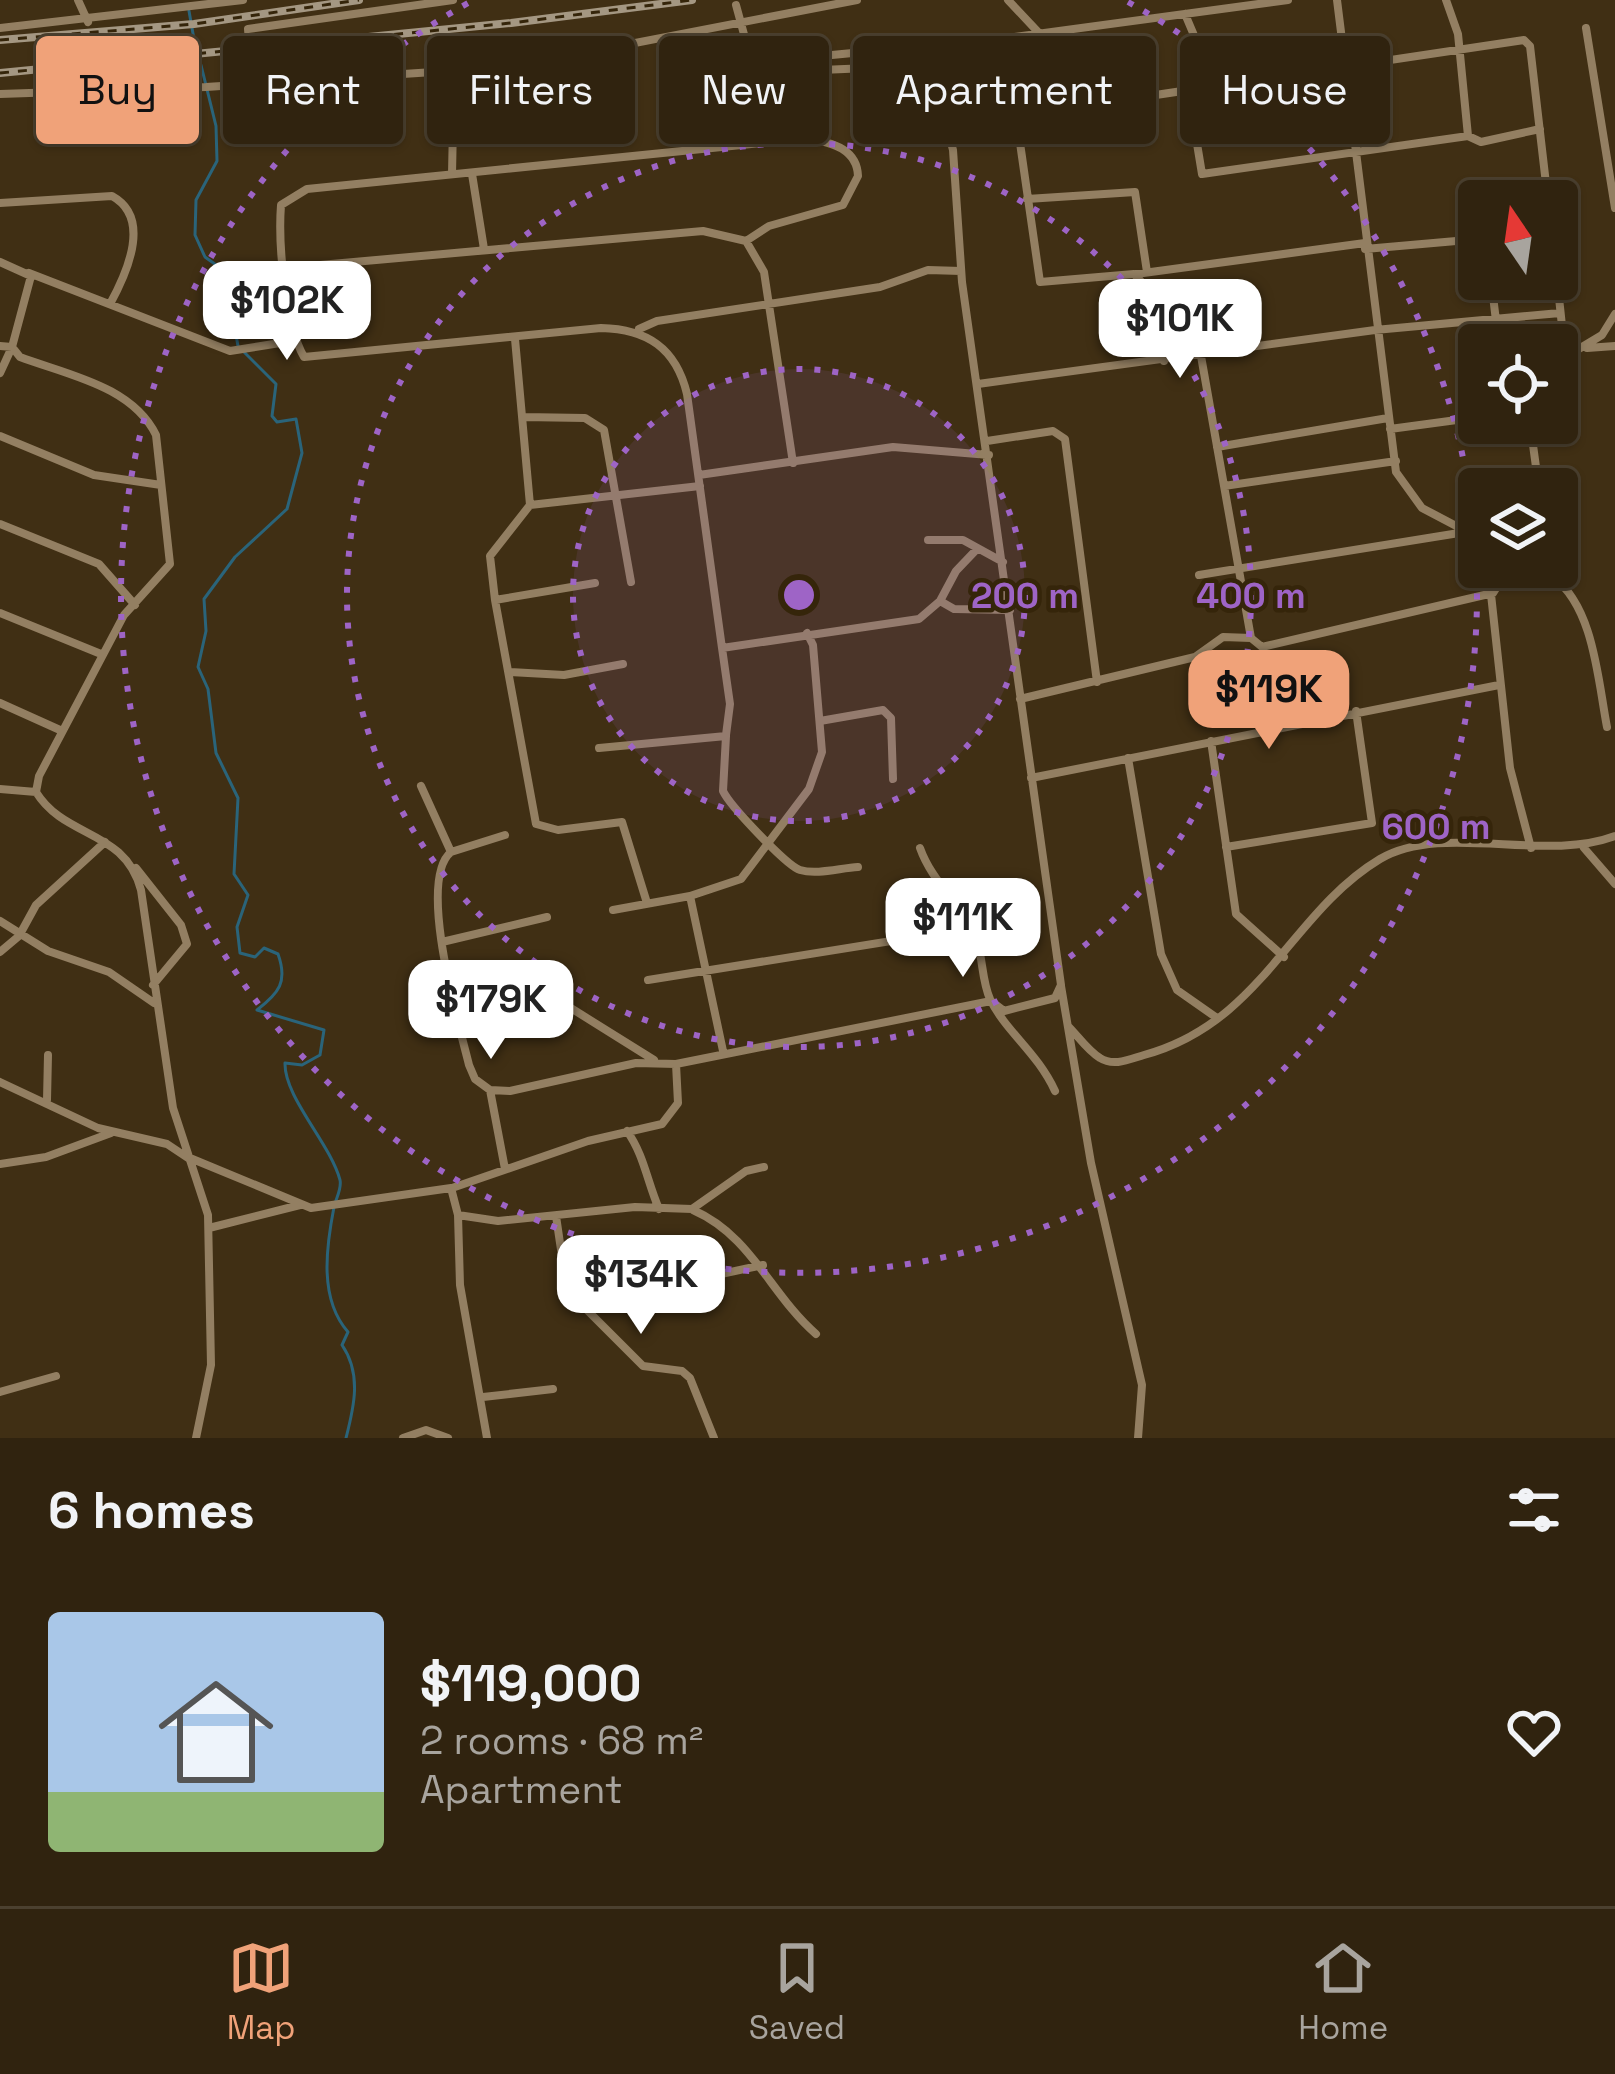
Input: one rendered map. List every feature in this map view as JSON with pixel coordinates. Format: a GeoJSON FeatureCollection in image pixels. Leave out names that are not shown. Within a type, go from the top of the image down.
{"type":"FeatureCollection","features":[{"type":"Feature","properties":{"kind":"street"},"geometry":{"type":"LineString","coordinates":[[77,0],[88,22]]}},
{"type":"Feature","properties":{"kind":"street"},"geometry":{"type":"LineString","coordinates":[[0,28],[88,22],[243,0]]}},
{"type":"Feature","properties":{"kind":"street"},"geometry":{"type":"LineString","coordinates":[[249,36],[248,28],[454,0]]}},
{"type":"Feature","properties":{"kind":"street"},"geometry":{"type":"LineString","coordinates":[[635,44],[857,0]]}},
{"type":"Feature","properties":{"kind":"street"},"geometry":{"type":"LineString","coordinates":[[1008,0],[1039,34]]}},
{"type":"Feature","properties":{"kind":"street"},"geometry":{"type":"LineString","coordinates":[[1023,36],[1288,0]]}},
{"type":"Feature","properties":{"kind":"street"},"geometry":{"type":"LineString","coordinates":[[1337,0],[1341,36]]}},
{"type":"Feature","properties":{"kind":"street"},"geometry":{"type":"LineString","coordinates":[[1446,0],[1458,34],[1468,136]]}},
{"type":"Feature","properties":{"kind":"street"},"geometry":{"type":"LineString","coordinates":[[736,4],[754,58],[769,62],[853,54]]}},
{"type":"Feature","properties":{"kind":"street"},"geometry":{"type":"LineString","coordinates":[[1185,14],[1194,36]]}},
{"type":"Feature","properties":{"kind":"street"},"geometry":{"type":"LineString","coordinates":[[1586,28],[1615,208]]}},
{"type":"Feature","properties":{"kind":"street"},"geometry":{"type":"LineString","coordinates":[[1390,62],[1528,42],[1546,180]]}},
{"type":"Feature","properties":{"kind":"street"},"geometry":{"type":"LineString","coordinates":[[0,94],[223,83]]}},
{"type":"Feature","properties":{"kind":"street"},"geometry":{"type":"LineString","coordinates":[[1197,144],[1202,175],[1468,136],[1481,142],[1540,129]]}},
{"type":"Feature","properties":{"kind":"street"},"geometry":{"type":"LineString","coordinates":[[746,242],[769,226],[843,205],[858,176],[854,159],[830,140],[800,139],[299,191],[281,206],[294,326],[300,352],[312,360],[453,339],[638,330],[657,321],[880,287],[928,271],[961,271]]}},
{"type":"Feature","properties":{"kind":"street"},"geometry":{"type":"LineString","coordinates":[[452,144],[452,174]]}},
{"type":"Feature","properties":{"kind":"street"},"geometry":{"type":"LineString","coordinates":[[951,144],[961,271],[1060,986],[1091,1163],[1142,1385],[1138,1438]]}},
{"type":"Feature","properties":{"kind":"street"},"geometry":{"type":"LineString","coordinates":[[1019,144],[1040,282],[1458,240]]}},
{"type":"Feature","properties":{"kind":"street"},"geometry":{"type":"LineString","coordinates":[[1353,144],[1396,472],[1422,508],[1458,530]]}},
{"type":"Feature","properties":{"kind":"street"},"geometry":{"type":"LineString","coordinates":[[472,174],[484,249]]}},
{"type":"Feature","properties":{"kind":"street"},"geometry":{"type":"LineString","coordinates":[[1028,199],[1135,192],[1147,272]]}},
{"type":"Feature","properties":{"kind":"street"},"geometry":{"type":"LineString","coordinates":[[0,203],[112,196],[123,202],[133,221],[133,242],[125,276],[110,304]]}},
{"type":"Feature","properties":{"kind":"street"},"geometry":{"type":"LineString","coordinates":[[286,268],[703,231],[746,242],[764,272],[793,463]]}},
{"type":"Feature","properties":{"kind":"street"},"geometry":{"type":"LineString","coordinates":[[0,262],[239,348],[280,343],[294,326]]}},
{"type":"Feature","properties":{"kind":"street"},"geometry":{"type":"LineString","coordinates":[[0,373],[31,291],[28,272]]}},
{"type":"Feature","properties":{"kind":"street"},"geometry":{"type":"LineString","coordinates":[[1134,274],[1150,291],[1164,361]]}},
{"type":"Feature","properties":{"kind":"street"},"geometry":{"type":"LineString","coordinates":[[1494,300],[1496,321]]}},
{"type":"Feature","properties":{"kind":"street"},"geometry":{"type":"LineString","coordinates":[[1559,300],[1560,324]]}},
{"type":"Feature","properties":{"kind":"street"},"geometry":{"type":"LineString","coordinates":[[978,384],[1375,330],[1560,313]]}},
{"type":"Feature","properties":{"kind":"street"},"geometry":{"type":"LineString","coordinates":[[1578,347],[1602,334],[1615,314]]}},
{"type":"Feature","properties":{"kind":"street"},"geometry":{"type":"LineString","coordinates":[[638,330],[664,348],[681,370],[730,704],[723,790],[752,829],[773,841],[780,856],[798,869],[858,867]]}},
{"type":"Feature","properties":{"kind":"street"},"geometry":{"type":"LineString","coordinates":[[515,339],[530,505],[490,556],[536,824],[557,830],[622,822],[646,904]]}},
{"type":"Feature","properties":{"kind":"street"},"geometry":{"type":"LineString","coordinates":[[0,346],[12,347],[20,357],[137,405],[156,435],[170,564],[101,654],[60,730],[36,792]]}},
{"type":"Feature","properties":{"kind":"street"},"geometry":{"type":"LineString","coordinates":[[1578,348],[1615,346]]}},
{"type":"Feature","properties":{"kind":"street"},"geometry":{"type":"LineString","coordinates":[[1201,356],[1251,638]]}},
{"type":"Feature","properties":{"kind":"street"},"geometry":{"type":"LineString","coordinates":[[523,416],[598,422],[631,582]]}},
{"type":"Feature","properties":{"kind":"street"},"geometry":{"type":"LineString","coordinates":[[1217,447],[1458,418]]}},
{"type":"Feature","properties":{"kind":"street"},"geometry":{"type":"LineString","coordinates":[[987,441],[1053,430],[1065,439],[1097,682]]}},
{"type":"Feature","properties":{"kind":"street"},"geometry":{"type":"LineString","coordinates":[[0,436],[94,475],[161,485]]}},
{"type":"Feature","properties":{"kind":"street"},"geometry":{"type":"LineString","coordinates":[[530,505],[614,496],[893,447],[989,455]]}},
{"type":"Feature","properties":{"kind":"street"},"geometry":{"type":"LineString","coordinates":[[1224,486],[1396,461]]}},
{"type":"Feature","properties":{"kind":"street"},"geometry":{"type":"LineString","coordinates":[[0,524],[99,564],[135,604]]}},
{"type":"Feature","properties":{"kind":"street"},"geometry":{"type":"LineString","coordinates":[[1199,574],[1458,532]]}},
{"type":"Feature","properties":{"kind":"street"},"geometry":{"type":"LineString","coordinates":[[928,540],[963,540],[1004,562]]}},
{"type":"Feature","properties":{"kind":"street"},"geometry":{"type":"LineString","coordinates":[[722,648],[907,623],[940,601],[956,571],[977,549]]}},
{"type":"Feature","properties":{"kind":"street"},"geometry":{"type":"LineString","coordinates":[[495,600],[595,584]]}},
{"type":"Feature","properties":{"kind":"street"},"geometry":{"type":"LineString","coordinates":[[1492,588],[1510,768],[1531,848]]}},
{"type":"Feature","properties":{"kind":"street"},"geometry":{"type":"LineString","coordinates":[[1020,699],[1195,657],[1222,637],[1251,638],[1262,647],[1493,593],[1496,588]]}},
{"type":"Feature","properties":{"kind":"street"},"geometry":{"type":"LineString","coordinates":[[1565,588],[1587,630],[1606,727]]}},
{"type":"Feature","properties":{"kind":"street"},"geometry":{"type":"LineString","coordinates":[[940,601],[954,610],[1010,610]]}},
{"type":"Feature","properties":{"kind":"street"},"geometry":{"type":"LineString","coordinates":[[0,613],[101,654]]}},
{"type":"Feature","properties":{"kind":"street"},"geometry":{"type":"LineString","coordinates":[[613,910],[690,896],[741,879],[773,841],[809,789],[822,752],[813,645],[807,633]]}},
{"type":"Feature","properties":{"kind":"street"},"geometry":{"type":"LineString","coordinates":[[510,672],[564,675],[623,664]]}},
{"type":"Feature","properties":{"kind":"street"},"geometry":{"type":"LineString","coordinates":[[1031,778],[1499,685]]}},
{"type":"Feature","properties":{"kind":"street"},"geometry":{"type":"LineString","coordinates":[[0,703],[60,730]]}},
{"type":"Feature","properties":{"kind":"street"},"geometry":{"type":"LineString","coordinates":[[820,721],[883,710],[891,718],[892,779]]}},
{"type":"Feature","properties":{"kind":"street"},"geometry":{"type":"LineString","coordinates":[[1226,847],[1372,823],[1356,712]]}},
{"type":"Feature","properties":{"kind":"street"},"geometry":{"type":"LineString","coordinates":[[599,748],[726,736]]}},
{"type":"Feature","properties":{"kind":"street"},"geometry":{"type":"LineString","coordinates":[[1211,741],[1236,914],[1284,957]]}},
{"type":"Feature","properties":{"kind":"street"},"geometry":{"type":"LineString","coordinates":[[1128,758],[1161,954],[1177,990],[1217,1018]]}},
{"type":"Feature","properties":{"kind":"street"},"geometry":{"type":"LineString","coordinates":[[421,786],[451,851]]}},
{"type":"Feature","properties":{"kind":"street"},"geometry":{"type":"LineString","coordinates":[[0,789],[36,792],[52,809],[105,842],[156,887],[182,925],[187,944],[152,986]]}},
{"type":"Feature","properties":{"kind":"street"},"geometry":{"type":"LineString","coordinates":[[505,835],[451,851],[439,861],[436,879],[442,942],[469,1064],[475,1079],[490,1090],[510,1091],[655,1061],[676,1064],[991,1000]]}},
{"type":"Feature","properties":{"kind":"street"},"geometry":{"type":"LineString","coordinates":[[1068,1026],[1100,1058],[1114,1063],[1185,1044],[1284,957],[1326,907],[1382,858],[1447,844],[1584,848],[1615,836]]}},
{"type":"Feature","properties":{"kind":"street"},"geometry":{"type":"LineString","coordinates":[[0,952],[20,936],[36,905],[105,842]]}},
{"type":"Feature","properties":{"kind":"street"},"geometry":{"type":"LineString","coordinates":[[920,848],[927,868],[972,928],[991,1000],[1037,1054],[1055,1091]]}},
{"type":"Feature","properties":{"kind":"street"},"geometry":{"type":"LineString","coordinates":[[1584,848],[1615,884]]}},
{"type":"Feature","properties":{"kind":"street"},"geometry":{"type":"LineString","coordinates":[[134,866],[173,1108],[209,1228],[211,1365],[196,1438]]}},
{"type":"Feature","properties":{"kind":"street"},"geometry":{"type":"LineString","coordinates":[[690,896],[723,1051]]}},
{"type":"Feature","properties":{"kind":"street"},"geometry":{"type":"LineString","coordinates":[[442,942],[547,917]]}},
{"type":"Feature","properties":{"kind":"street"},"geometry":{"type":"LineString","coordinates":[[0,921],[20,936],[109,972],[155,1004]]}},
{"type":"Feature","properties":{"kind":"street"},"geometry":{"type":"LineString","coordinates":[[649,980],[972,928]]}},
{"type":"Feature","properties":{"kind":"street"},"geometry":{"type":"LineString","coordinates":[[991,1000],[1004,1011],[1055,998],[1060,986]]}},
{"type":"Feature","properties":{"kind":"street"},"geometry":{"type":"LineString","coordinates":[[457,1009],[558,1000],[655,1061]]}},
{"type":"Feature","properties":{"kind":"street"},"geometry":{"type":"LineString","coordinates":[[47,1100],[48,1055]]}},
{"type":"Feature","properties":{"kind":"street"},"geometry":{"type":"LineString","coordinates":[[209,1228],[301,1205],[343,1206],[452,1188],[671,1119],[678,1103],[676,1064]]}},
{"type":"Feature","properties":{"kind":"street"},"geometry":{"type":"LineString","coordinates":[[0,1082],[112,1132],[166,1144],[190,1159],[301,1205]]}},
{"type":"Feature","properties":{"kind":"street"},"geometry":{"type":"LineString","coordinates":[[490,1090],[505,1169]]}},
{"type":"Feature","properties":{"kind":"street"},"geometry":{"type":"LineString","coordinates":[[627,1131],[644,1154],[644,1173],[658,1209]]}},
{"type":"Feature","properties":{"kind":"street"},"geometry":{"type":"LineString","coordinates":[[0,1164],[46,1156],[112,1132]]}},
{"type":"Feature","properties":{"kind":"street"},"geometry":{"type":"LineString","coordinates":[[692,1209],[746,1172],[764,1167]]}},
{"type":"Feature","properties":{"kind":"street"},"geometry":{"type":"LineString","coordinates":[[452,1188],[464,1312],[488,1438]]}},
{"type":"Feature","properties":{"kind":"street"},"geometry":{"type":"LineString","coordinates":[[458,1215],[498,1221],[692,1209],[718,1221],[763,1265],[816,1334]]}},
{"type":"Feature","properties":{"kind":"street"},"geometry":{"type":"LineString","coordinates":[[556,1216],[564,1270],[581,1305],[643,1366],[682,1371],[690,1378],[714,1438]]}},
{"type":"Feature","properties":{"kind":"street"},"geometry":{"type":"LineString","coordinates":[[581,1305],[677,1288],[763,1265]]}},
{"type":"Feature","properties":{"kind":"street"},"geometry":{"type":"LineString","coordinates":[[0,1392],[56,1376]]}},
{"type":"Feature","properties":{"kind":"street"},"geometry":{"type":"LineString","coordinates":[[483,1397],[553,1388]]}},
{"type":"Feature","properties":{"kind":"street"},"geometry":{"type":"LineString","coordinates":[[404,1438],[426,1430],[448,1438]]}},
{"type":"Feature","properties":{"kind":"waterway"},"geometry":{"type":"LineString","coordinates":[[189,11],[193,36]]}},
{"type":"Feature","properties":{"kind":"waterway"},"geometry":{"type":"LineString","coordinates":[[201,65],[216,126],[217,161],[196,200],[195,235],[205,257],[226,272],[250,314],[236,335],[238,346],[276,384],[272,416],[277,422],[296,419],[302,453],[287,509],[235,557],[204,599],[206,631],[198,667],[208,689],[216,753],[238,798],[234,874],[248,895],[237,927],[240,953],[255,957],[264,948],[278,954],[281,964],[280,986],[257,1010],[324,1030],[320,1055],[302,1065],[285,1063],[299,1105],[340,1180],[327,1272],[332,1304],[348,1332],[342,1345],[354,1379],[346,1438]]}},
{"type":"Feature","properties":{"kind":"railway"},"geometry":{"type":"LineString","coordinates":[[0,40],[194,24],[359,0]]}},
{"type":"Feature","properties":{"kind":"railway"},"geometry":{"type":"LineString","coordinates":[[0,73],[511,23],[692,0]]}}]}
